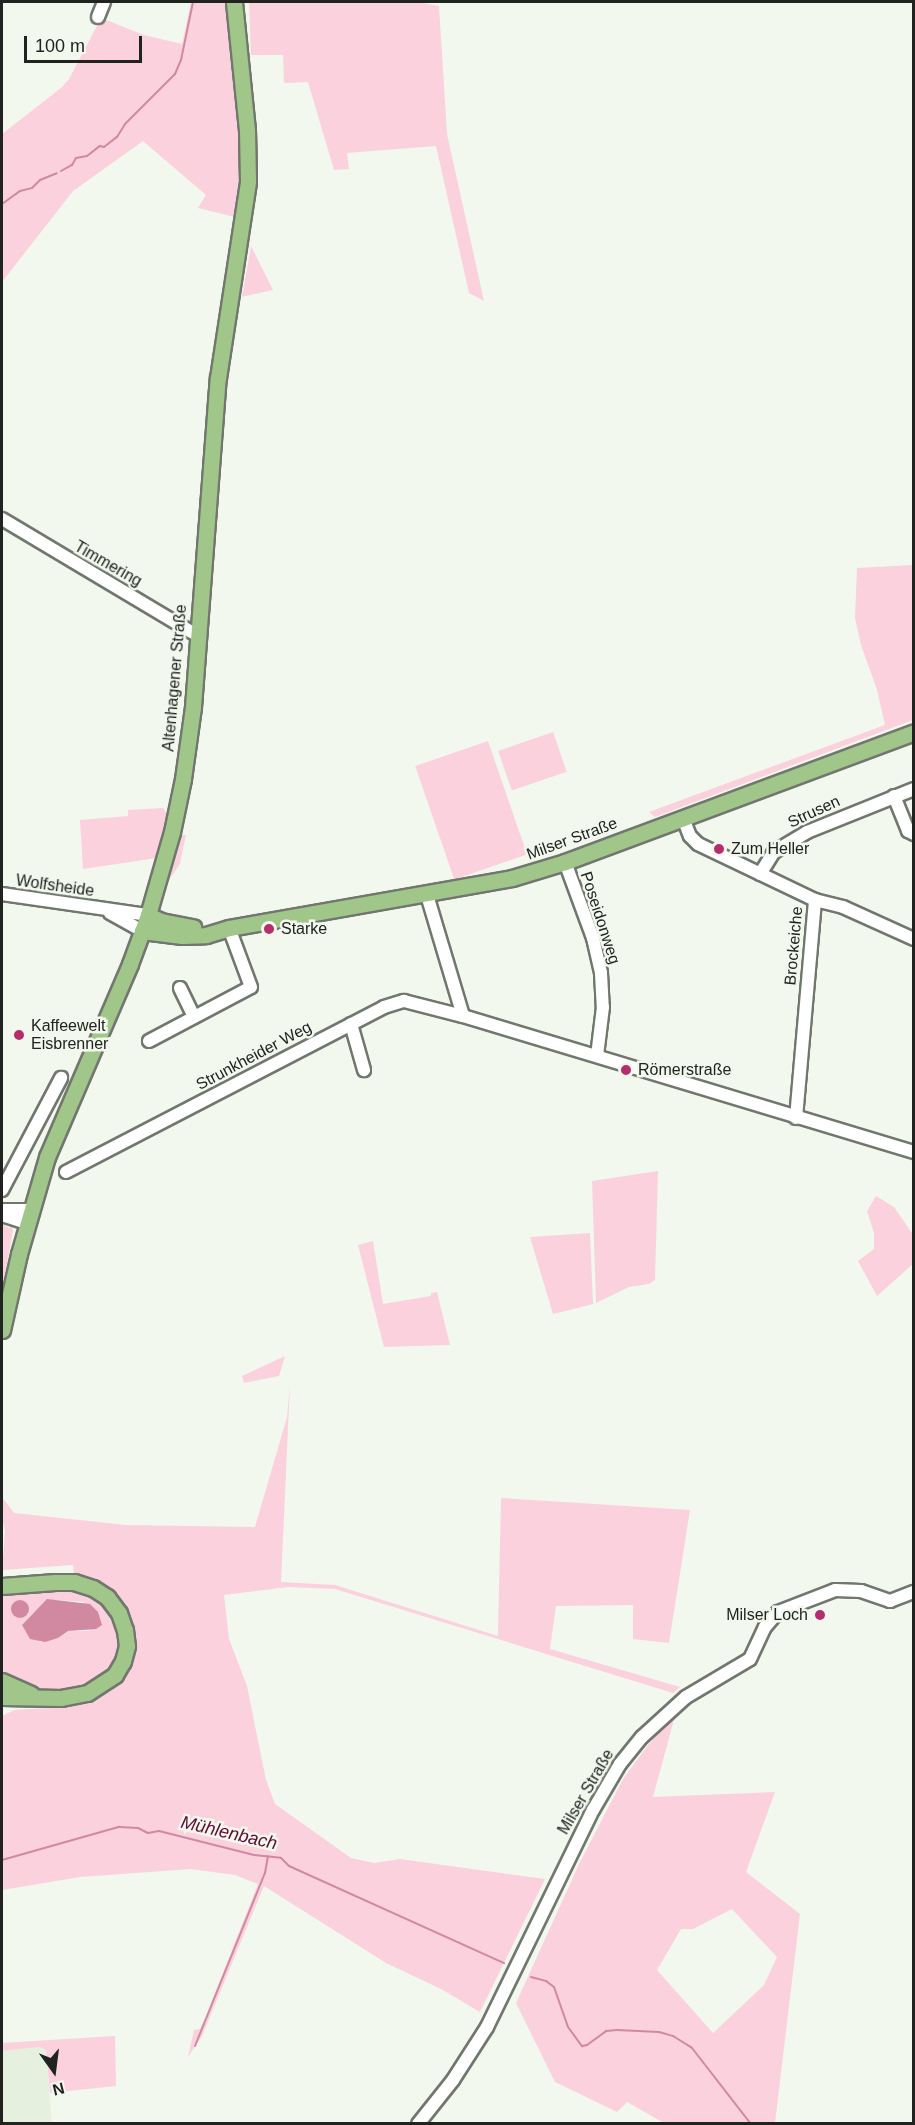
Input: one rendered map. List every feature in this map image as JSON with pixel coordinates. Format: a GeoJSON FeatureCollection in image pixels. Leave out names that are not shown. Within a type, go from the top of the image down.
{"type":"FeatureCollection","features":[{"type":"Feature","properties":{"kind":"main road","name":"Altenhagener Straße"},"geometry":{"type":"LineString","coordinates":[[2,1330],[29,1217],[51,1145],[148,915],[172,832],[183,779],[198,636],[219,367],[248,181],[247,130],[234,2]]}},
{"type":"Feature","properties":{"kind":"main road","name":"Milser Straße"},"geometry":{"type":"LineString","coordinates":[[142,931],[206,935],[229,928],[494,883],[565,862],[914,732]]}},
{"type":"Feature","properties":{"kind":"main road","name":"Milser Straße"},"geometry":{"type":"LineString","coordinates":[[148,915],[177,925],[229,928]]}},
{"type":"Feature","properties":{"kind":"main road"},"geometry":{"type":"LineString","coordinates":[[2,1697],[61,1698],[87,1693],[115,1675],[123,1661],[127,1646],[125,1630],[119,1613],[107,1597],[93,1588],[74,1582],[4,1586]]}},
{"type":"Feature","properties":{"kind":"main road"},"geometry":{"type":"LineString","coordinates":[[2,1707],[67,1705],[92,1699],[108,1690],[121,1676],[133,1648]]}},
{"type":"Feature","properties":{"kind":"main road"},"geometry":{"type":"LineString","coordinates":[[2,1681],[27,1693],[61,1698]]}},
{"type":"Feature","properties":{"kind":"street"},"geometry":{"type":"LineString","coordinates":[[98,17],[104,2]]}},
{"type":"Feature","properties":{"kind":"street","name":"Timmering"},"geometry":{"type":"LineString","coordinates":[[2,519],[198,636]]}},
{"type":"Feature","properties":{"kind":"street","name":"Strusen"},"geometry":{"type":"LineString","coordinates":[[760,874],[774,852],[786,844],[846,814],[914,789]]}},
{"type":"Feature","properties":{"kind":"street"},"geometry":{"type":"LineString","coordinates":[[894,796],[908,831],[914,834]]}},
{"type":"Feature","properties":{"kind":"street","name":"Brockeiche"},"geometry":{"type":"LineString","coordinates":[[683,818],[690,836],[698,844],[815,900],[796,1118]]}},
{"type":"Feature","properties":{"kind":"street","name":"Poseidonweg"},"geometry":{"type":"LineString","coordinates":[[565,862],[593,939],[601,973],[603,1007],[597,1056]]}},
{"type":"Feature","properties":{"kind":"street","name":"Wolfsheide"},"geometry":{"type":"LineString","coordinates":[[2,894],[148,915]]}},
{"type":"Feature","properties":{"kind":"street"},"geometry":{"type":"LineString","coordinates":[[427,895],[463,1016],[914,1152]]}},
{"type":"Feature","properties":{"kind":"street"},"geometry":{"type":"LineString","coordinates":[[815,900],[843,907],[914,939]]}},
{"type":"Feature","properties":{"kind":"street","name":"Wolfsheide"},"geometry":{"type":"LineString","coordinates":[[104,909],[142,931]]}},
{"type":"Feature","properties":{"kind":"street"},"geometry":{"type":"LineString","coordinates":[[150,1041],[251,987],[229,928]]}},
{"type":"Feature","properties":{"kind":"street"},"geometry":{"type":"LineString","coordinates":[[180,988],[194,1017]]}},
{"type":"Feature","properties":{"kind":"street","name":"Strunkheider Weg"},"geometry":{"type":"LineString","coordinates":[[66,1172],[384,1006],[404,1001],[463,1016]]}},
{"type":"Feature","properties":{"kind":"street"},"geometry":{"type":"LineString","coordinates":[[351,1024],[364,1070]]}},
{"type":"Feature","properties":{"kind":"street"},"geometry":{"type":"LineString","coordinates":[[2,1190],[61,1078]]}},
{"type":"Feature","properties":{"kind":"street"},"geometry":{"type":"LineString","coordinates":[[2,1210],[29,1217]]}},
{"type":"Feature","properties":{"kind":"street"},"geometry":{"type":"LineString","coordinates":[[2,1215],[29,1217]]}},
{"type":"Feature","properties":{"kind":"street","name":"Milser Straße"},"geometry":{"type":"LineString","coordinates":[[418,2124],[453,2080],[487,2027],[593,1810],[620,1764],[642,1737],[686,1697],[750,1659],[765,1627],[778,1612],[835,1590],[861,1592],[890,1601],[914,1592]]}},
{"type":"Feature","properties":{"kind":"shaded area"},"geometry":{"type":"Polygon","coordinates":[[[191,2],[228,2],[244,152],[239,218],[198,208],[206,195],[143,141],[73,191],[2,282],[2,134],[61,88],[69,79],[101,18],[144,35],[182,44],[191,2]]]}},
{"type":"Feature","properties":{"kind":"shaded area"},"geometry":{"type":"Polygon","coordinates":[[[249,2],[417,2],[439,6],[447,134],[484,301],[469,293],[436,146],[347,153],[349,169],[334,170],[308,82],[284,83],[283,55],[251,55],[249,2]]]}},
{"type":"Feature","properties":{"kind":"shaded area"},"geometry":{"type":"Polygon","coordinates":[[[251,246],[273,290],[242,297],[251,246]]]}},
{"type":"Feature","properties":{"kind":"shaded area"},"geometry":{"type":"Polygon","coordinates":[[[913,565],[913,720],[655,817],[649,812],[885,725],[855,618],[857,568],[913,565]]]}},
{"type":"Feature","properties":{"kind":"shaded area"},"geometry":{"type":"Polygon","coordinates":[[[553,732],[567,772],[512,791],[498,751],[553,732]]]}},
{"type":"Feature","properties":{"kind":"shaded area"},"geometry":{"type":"Polygon","coordinates":[[[488,741],[527,854],[454,880],[415,766],[488,741]]]}},
{"type":"Feature","properties":{"kind":"shaded area"},"geometry":{"type":"Polygon","coordinates":[[[163,808],[168,815],[157,858],[83,869],[80,820],[128,816],[128,810],[163,808]]]}},
{"type":"Feature","properties":{"kind":"shaded area"},"geometry":{"type":"Polygon","coordinates":[[[178,835],[186,835],[180,864],[166,884],[178,835]]]}},
{"type":"Feature","properties":{"kind":"shaded area"},"geometry":{"type":"Polygon","coordinates":[[[658,1171],[655,1280],[649,1284],[629,1287],[596,1303],[592,1181],[658,1171]]]}},
{"type":"Feature","properties":{"kind":"shaded area"},"geometry":{"type":"Polygon","coordinates":[[[876,1196],[894,1207],[914,1236],[913,1264],[877,1296],[858,1261],[874,1249],[874,1233],[867,1211],[876,1196]]]}},
{"type":"Feature","properties":{"kind":"shaded area"},"geometry":{"type":"Polygon","coordinates":[[[2,1224],[9,1228],[12,1226],[13,1231],[2,1289],[2,1224]]]}},
{"type":"Feature","properties":{"kind":"shaded area"},"geometry":{"type":"Polygon","coordinates":[[[590,1233],[593,1304],[553,1314],[530,1237],[590,1233]]]}},
{"type":"Feature","properties":{"kind":"shaded area"},"geometry":{"type":"Polygon","coordinates":[[[373,1241],[383,1304],[431,1296],[431,1293],[437,1292],[450,1345],[384,1347],[358,1245],[373,1241]]]}},
{"type":"Feature","properties":{"kind":"shaded area"},"geometry":{"type":"Polygon","coordinates":[[[285,1356],[279,1376],[244,1383],[242,1376],[285,1356]]]}},
{"type":"Feature","properties":{"kind":"shaded area"},"geometry":{"type":"Polygon","coordinates":[[[290,1384],[281,1582],[335,1585],[498,1636],[501,1498],[690,1510],[669,1643],[633,1639],[633,1605],[556,1606],[550,1649],[680,1687],[673,1693],[335,1589],[288,1587],[224,1595],[229,1639],[247,1686],[266,1780],[275,1804],[351,1858],[374,1863],[400,1859],[545,1879],[480,2012],[441,1989],[386,1963],[264,1886],[202,2036],[188,2057],[194,2030],[200,2029],[206,2016],[258,1884],[235,1875],[191,1869],[80,1877],[2,1890],[2,1716],[14,1710],[65,1707],[91,1702],[123,1678],[131,1661],[134,1643],[122,1610],[74,1577],[73,1565],[2,1570],[5,1531],[2,1518],[2,1497],[14,1513],[126,1525],[255,1527],[287,1417],[290,1384]]]}},
{"type":"Feature","properties":{"kind":"shaded area"},"geometry":{"type":"Polygon","coordinates":[[[46,1584],[95,1592],[118,1620],[117,1656],[111,1667],[86,1685],[56,1690],[31,1690],[2,1675],[2,1591],[46,1584]],[[58,1600],[34,1612],[22,1625],[40,1642],[58,1638],[68,1631],[89,1631],[84,1602],[58,1600]]]}},
{"type":"Feature","properties":{"kind":"shaded area"},"geometry":{"type":"Polygon","coordinates":[[[47,1599],[90,1604],[98,1612],[102,1625],[96,1629],[68,1631],[58,1638],[45,1642],[30,1639],[22,1625],[47,1599]]]}},
{"type":"Feature","properties":{"kind":"shaded area"},"geometry":{"type":"Polygon","coordinates":[[[16,1600],[24,1600],[29,1605],[27,1616],[16,1618],[11,1613],[11,1605],[16,1600]]]}},
{"type":"Feature","properties":{"kind":"shaded area"},"geometry":{"type":"Polygon","coordinates":[[[675,1716],[653,1797],[775,1792],[746,1872],[800,1914],[775,2123],[664,2123],[627,2102],[617,2112],[555,2082],[516,2003],[580,1862],[623,1779],[648,1745],[675,1716]],[[732,1909],[693,1929],[681,1929],[657,1970],[713,2033],[764,1985],[777,1957],[732,1909]]]}},
{"type":"Feature","properties":{"kind":"shaded area"},"geometry":{"type":"Polygon","coordinates":[[[115,2036],[116,2086],[50,2093],[46,2050],[40,2047],[2,2051],[2,2043],[115,2036]]]}},
{"type":"Feature","properties":{"kind":"shaded area"},"geometry":{"type":"Polygon","coordinates":[[[40,2047],[46,2050],[52,2123],[2,2124],[2,2051],[40,2047]]]}},
{"type":"Feature","properties":{"kind":"waterway"},"geometry":{"type":"LineString","coordinates":[[61,171],[72,165],[76,158],[87,156],[117,137],[125,124],[175,74],[181,60],[193,2]]}},
{"type":"Feature","properties":{"kind":"waterway"},"geometry":{"type":"LineString","coordinates":[[2,204],[20,191],[32,188],[40,180],[57,173]]}},
{"type":"Feature","properties":{"kind":"waterway","name":"Mühlenbach"},"geometry":{"type":"LineString","coordinates":[[2,1860],[119,1827],[138,1828],[148,1833],[159,1831],[254,1855],[281,1858],[289,1866],[504,1963]]}},
{"type":"Feature","properties":{"kind":"waterway"},"geometry":{"type":"LineString","coordinates":[[195,2046],[265,1873],[268,1856]]}},
{"type":"Feature","properties":{"kind":"waterway","name":"Mühlenbach"},"geometry":{"type":"LineString","coordinates":[[531,1977],[546,1981],[554,1987],[568,2027],[582,2046],[587,2045],[606,2031],[617,2030],[659,2032],[673,2036],[692,2048],[751,2124]]}},
{"type":"Feature","properties":{"kind":"place","name":"Zum Heller"},"geometry":{"type":"Point","coordinates":[719,849]}},
{"type":"Feature","properties":{"kind":"place","name":"Starke"},"geometry":{"type":"Point","coordinates":[269,929]}},
{"type":"Feature","properties":{"kind":"place","name":"Kaffeewelt Eisbrenner"},"geometry":{"type":"Point","coordinates":[19,1035]}},
{"type":"Feature","properties":{"kind":"place","name":"Römerstraße"},"geometry":{"type":"Point","coordinates":[626,1070]}},
{"type":"Feature","properties":{"kind":"place","name":"Milser Loch"},"geometry":{"type":"Point","coordinates":[820,1615]}}]}
